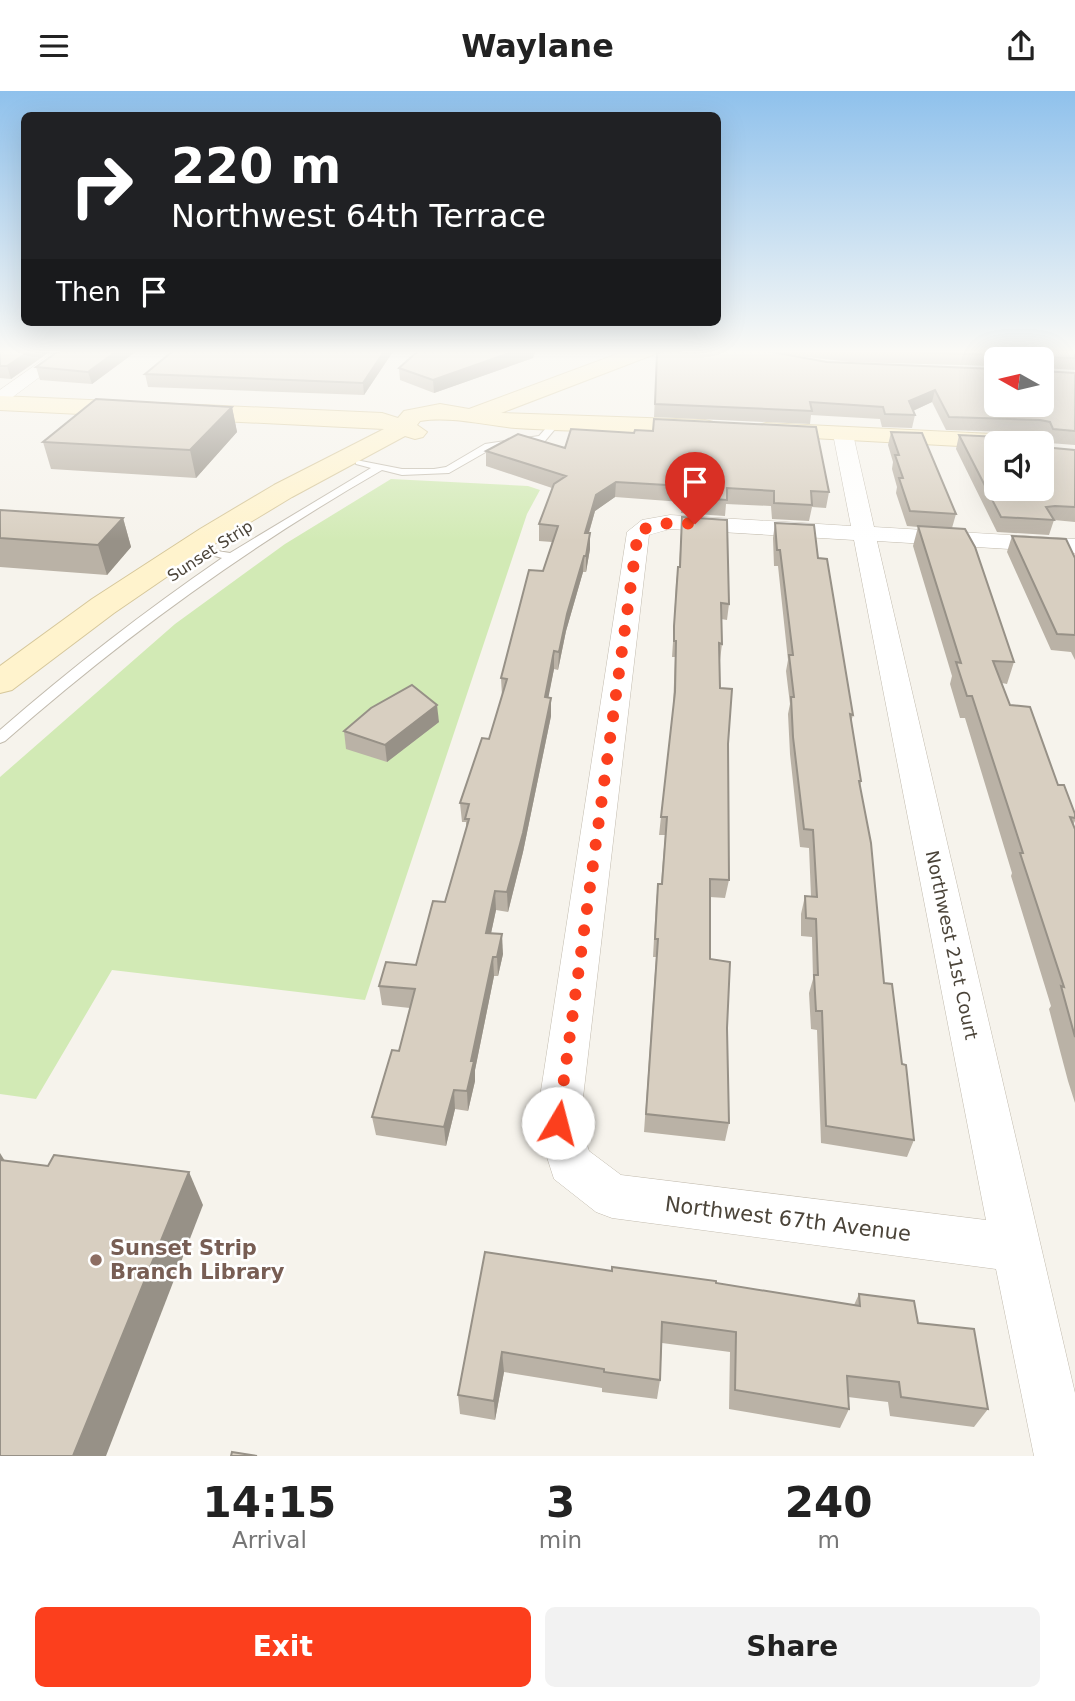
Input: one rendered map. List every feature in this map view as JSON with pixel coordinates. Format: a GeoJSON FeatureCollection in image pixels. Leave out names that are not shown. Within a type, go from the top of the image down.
{"type":"FeatureCollection","features":[{"type":"Feature","properties":{"kind":"street"},"geometry":{"type":"LineString","coordinates":[[263,414],[439,425],[543,425],[724,433]]}},
{"type":"Feature","properties":{"kind":"street"},"geometry":{"type":"LineString","coordinates":[[275,414],[439,425]]}},
{"type":"Feature","properties":{"kind":"street","name":"Sunset Strip"},"geometry":{"type":"LineString","coordinates":[[0,706],[120,604],[220,554],[267,515],[370,465],[455,414]]}},
{"type":"Feature","properties":{"kind":"street","name":"Sunset Strip"},"geometry":{"type":"LineString","coordinates":[[0,683],[120,604],[242,515],[380,441],[471,414]]}},
{"type":"Feature","properties":{"kind":"street"},"geometry":{"type":"LineString","coordinates":[[519,414],[543,425]]}},
{"type":"Feature","properties":{"kind":"street"},"geometry":{"type":"LineString","coordinates":[[362,419],[378,427],[382,435],[380,441]]}},
{"type":"Feature","properties":{"kind":"street"},"geometry":{"type":"LineString","coordinates":[[751,434],[984,445]]}},
{"type":"Feature","properties":{"kind":"street"},"geometry":{"type":"LineString","coordinates":[[844,439],[984,449]]}},
{"type":"Feature","properties":{"kind":"street","name":"Northwest 21st Court"},"geometry":{"type":"LineString","coordinates":[[844,439],[1062,1456]]}},
{"type":"Feature","properties":{"kind":"street","name":"Northwest 67th Avenue"},"geometry":{"type":"LineString","coordinates":[[866,532],[670,522],[650,525],[638,532],[558,1123],[570,1164],[612,1196],[1016,1248]]}},
{"type":"Feature","properties":{"kind":"street"},"geometry":{"type":"LineString","coordinates":[[866,532],[1075,546]]}},
{"type":"Feature","properties":{"kind":"lane"},"geometry":{"type":"LineString","coordinates":[[370,465],[423,473],[449,470],[488,446],[542,439],[543,425]]}},
{"type":"Feature","properties":{"kind":"lane"},"geometry":{"type":"LineString","coordinates":[[0,738],[220,554]]}},
{"type":"Feature","properties":{"kind":"green space"},"geometry":{"type":"Polygon","coordinates":[[[391,479],[528,486],[540,490],[527,514],[365,1000],[112,970],[36,1099],[0,1094],[0,777],[175,624],[285,544],[391,479]]]}},
{"type":"Feature","properties":{"kind":"building"},"geometry":{"type":"Polygon","coordinates":[[[78,414],[225,414],[190,450],[43,442],[78,414]]]}},
{"type":"Feature","properties":{"kind":"building"},"geometry":{"type":"Polygon","coordinates":[[[947,414],[984,414],[984,417],[1054,417],[1054,414],[1075,414],[1075,431],[1053,429],[1050,422],[949,417],[947,414]]]}},
{"type":"Feature","properties":{"kind":"building"},"geometry":{"type":"Polygon","coordinates":[[[654,419],[816,427],[829,492],[811,491],[812,505],[774,503],[774,491],[727,488],[727,500],[683,497],[683,486],[616,482],[596,495],[585,533],[590,533],[586,556],[567,614],[559,652],[554,651],[545,697],[551,698],[523,833],[507,892],[495,891],[486,933],[502,934],[497,957],[493,957],[467,1091],[454,1090],[444,1127],[372,1117],[392,1050],[399,1051],[415,989],[379,986],[386,962],[416,965],[433,901],[445,902],[469,819],[465,819],[469,804],[460,803],[482,738],[489,739],[507,679],[501,678],[529,570],[543,571],[558,526],[539,524],[554,484],[566,476],[486,451],[518,434],[565,448],[571,429],[634,433],[635,430],[653,431],[654,419]]]}},
{"type":"Feature","properties":{"kind":"building"},"geometry":{"type":"Polygon","coordinates":[[[891,432],[922,433],[956,514],[910,511],[899,478],[903,478],[891,432]]]}},
{"type":"Feature","properties":{"kind":"building"},"geometry":{"type":"Polygon","coordinates":[[[959,435],[984,436],[984,484],[959,435]]]}},
{"type":"Feature","properties":{"kind":"building"},"geometry":{"type":"Polygon","coordinates":[[[1054,448],[1075,450],[1075,507],[1046,507],[1054,520],[1001,517],[993,501],[1054,501],[1054,448]]]}},
{"type":"Feature","properties":{"kind":"building"},"geometry":{"type":"Polygon","coordinates":[[[0,510],[123,518],[98,545],[0,538],[0,510]]]}},
{"type":"Feature","properties":{"kind":"building"},"geometry":{"type":"Polygon","coordinates":[[[682,517],[727,520],[729,604],[721,603],[722,644],[719,643],[720,688],[732,689],[728,744],[729,880],[710,879],[710,959],[730,962],[727,1028],[729,1123],[646,1114],[658,939],[655,939],[658,884],[662,884],[667,817],[661,817],[675,692],[674,626],[682,517]]]}},
{"type":"Feature","properties":{"kind":"building"},"geometry":{"type":"Polygon","coordinates":[[[775,523],[814,525],[818,558],[827,559],[853,715],[850,714],[859,781],[871,843],[884,983],[892,984],[902,1064],[906,1065],[914,1140],[826,1126],[822,1011],[816,1011],[814,975],[818,975],[816,919],[806,918],[805,896],[817,897],[813,830],[804,829],[793,737],[791,697],[794,697],[789,655],[793,655],[775,523]]]}},
{"type":"Feature","properties":{"kind":"building"},"geometry":{"type":"Polygon","coordinates":[[[918,526],[965,529],[975,547],[1014,662],[993,661],[1010,705],[1030,707],[1058,785],[1064,785],[1075,814],[1075,818],[1070,817],[1075,829],[1075,1037],[1061,986],[1064,987],[1020,853],[1023,853],[972,696],[967,696],[956,662],[961,663],[918,526]]]}},
{"type":"Feature","properties":{"kind":"building"},"geometry":{"type":"Polygon","coordinates":[[[1012,536],[1066,539],[1075,558],[1075,635],[1057,634],[1012,536]]]}},
{"type":"Feature","properties":{"kind":"building"},"geometry":{"type":"Polygon","coordinates":[[[412,685],[437,705],[385,745],[344,731],[371,708],[412,685]]]}},
{"type":"Feature","properties":{"kind":"building"},"geometry":{"type":"Polygon","coordinates":[[[54,1155],[189,1172],[73,1456],[0,1456],[0,1160],[48,1166],[54,1155]]]}},
{"type":"Feature","properties":{"kind":"building"},"geometry":{"type":"Polygon","coordinates":[[[485,1252],[612,1271],[612,1267],[716,1281],[860,1306],[859,1294],[914,1301],[918,1323],[974,1329],[988,1409],[901,1397],[899,1382],[847,1376],[849,1409],[735,1390],[736,1332],[662,1322],[660,1380],[502,1352],[494,1401],[458,1395],[485,1252]]]}},
{"type":"Feature","properties":{"kind":"building"},"geometry":{"type":"Polygon","coordinates":[[[232,1452],[257,1456],[231,1456],[232,1452]]]}},
{"type":"Feature","properties":{"kind":"place","name":"Sunset Strip Branch Library"},"geometry":{"type":"Point","coordinates":[96,1260]}},
{"type":"Feature","properties":{"kind":"route"},"geometry":{"type":"LineString","coordinates":[[558,1123],[638,532],[650,525],[670,522],[695,524]]}}]}
